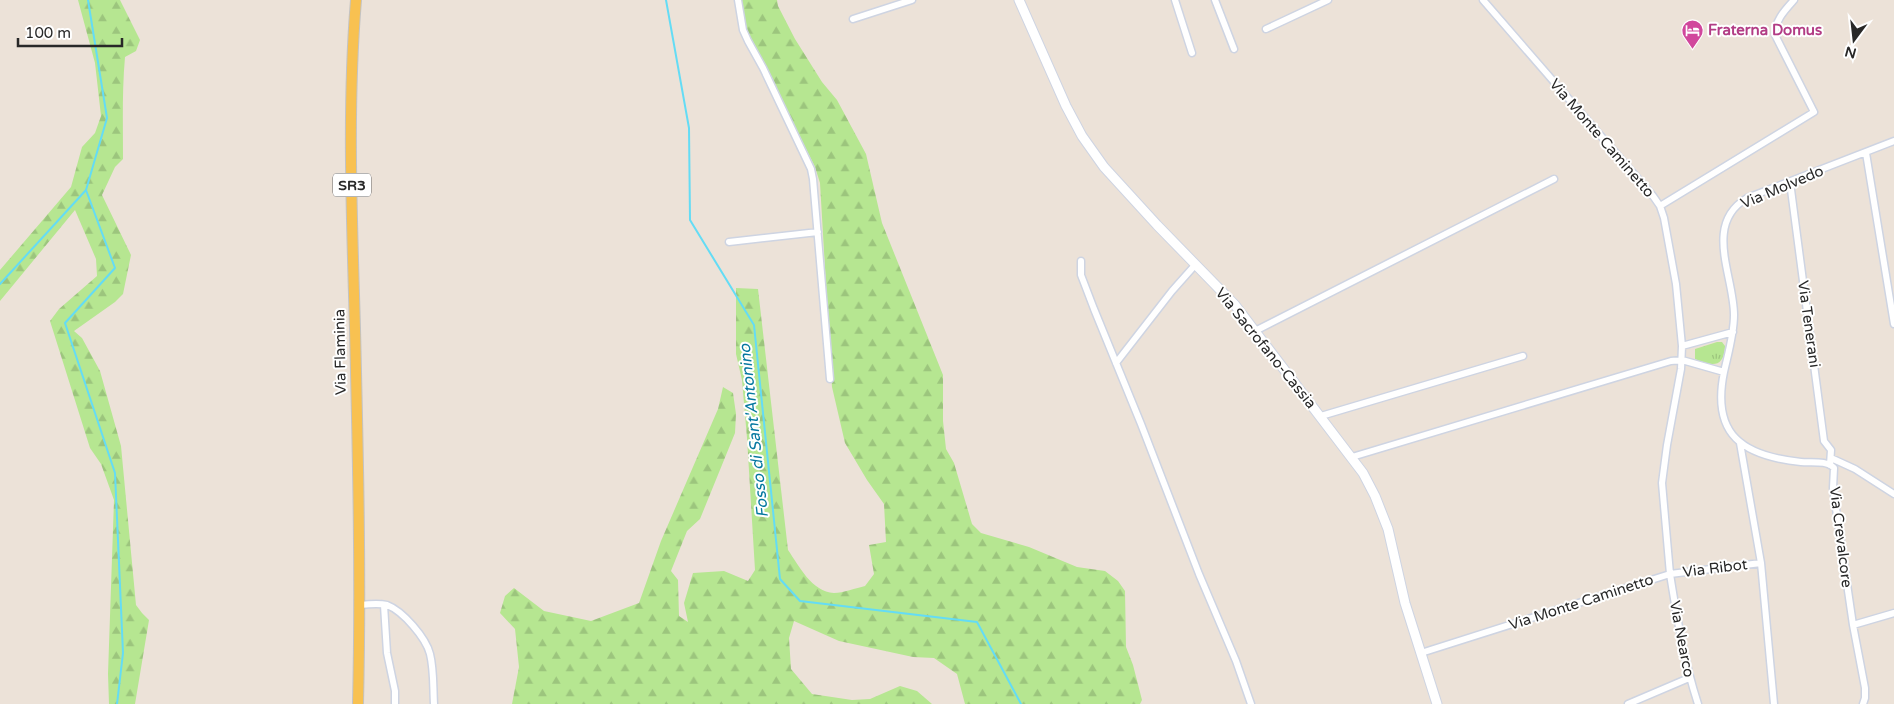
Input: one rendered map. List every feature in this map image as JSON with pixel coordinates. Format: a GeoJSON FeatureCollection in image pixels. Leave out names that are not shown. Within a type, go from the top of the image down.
{"type":"FeatureCollection","features":[{"type":"Feature","properties":{"kind":"main road","name":"Via Flaminia"},"geometry":{"type":"LineString","coordinates":[[356,0],[353,38],[351,145],[360,605],[358,704]]}},
{"type":"Feature","properties":{"kind":"street"},"geometry":{"type":"LineString","coordinates":[[738,0],[743,30],[811,170],[815,189],[830,379]]}},
{"type":"Feature","properties":{"kind":"street"},"geometry":{"type":"LineString","coordinates":[[853,19],[912,0]]}},
{"type":"Feature","properties":{"kind":"street","name":"Via Sacrofano-Cassia"},"geometry":{"type":"LineString","coordinates":[[1019,0],[1082,136],[1104,167],[1157,225],[1231,300],[1288,376],[1352,456],[1375,496],[1388,529],[1405,603],[1438,704]]}},
{"type":"Feature","properties":{"kind":"street"},"geometry":{"type":"LineString","coordinates":[[1175,0],[1192,53]]}},
{"type":"Feature","properties":{"kind":"street"},"geometry":{"type":"LineString","coordinates":[[1215,0],[1234,49]]}},
{"type":"Feature","properties":{"kind":"street"},"geometry":{"type":"LineString","coordinates":[[1266,30],[1328,0]]}},
{"type":"Feature","properties":{"kind":"street","name":"Via Monte Caminetto"},"geometry":{"type":"LineString","coordinates":[[1421,653],[1670,574],[1662,483],[1682,360],[1682,346],[1676,284],[1664,218],[1660,206],[1483,0]]}},
{"type":"Feature","properties":{"kind":"street"},"geometry":{"type":"LineString","coordinates":[[1660,206],[1814,112],[1775,35],[1775,27],[1779,18],[1794,0]]}},
{"type":"Feature","properties":{"kind":"street","name":"Via Molvedo"},"geometry":{"type":"LineString","coordinates":[[1724,372],[1733,332],[1734,308],[1724,244],[1724,229],[1727,217],[1734,207],[1747,198],[1894,141]]}},
{"type":"Feature","properties":{"kind":"street"},"geometry":{"type":"LineString","coordinates":[[1866,153],[1894,324]]}},
{"type":"Feature","properties":{"kind":"street"},"geometry":{"type":"LineString","coordinates":[[1256,331],[1554,179]]}},
{"type":"Feature","properties":{"kind":"street","name":"Via Tenerani"},"geometry":{"type":"LineString","coordinates":[[1790,182],[1824,441],[1831,450],[1830,461]]}},
{"type":"Feature","properties":{"kind":"street"},"geometry":{"type":"LineString","coordinates":[[729,242],[818,232]]}},
{"type":"Feature","properties":{"kind":"street"},"geometry":{"type":"LineString","coordinates":[[1081,261],[1082,277],[1195,566],[1236,661],[1251,704]]}},
{"type":"Feature","properties":{"kind":"street"},"geometry":{"type":"LineString","coordinates":[[1116,363],[1172,291],[1196,264]]}},
{"type":"Feature","properties":{"kind":"street"},"geometry":{"type":"LineString","coordinates":[[1682,346],[1733,332]]}},
{"type":"Feature","properties":{"kind":"street"},"geometry":{"type":"LineString","coordinates":[[1321,416],[1524,356]]}},
{"type":"Feature","properties":{"kind":"street"},"geometry":{"type":"LineString","coordinates":[[1352,456],[1671,361],[1682,360],[1724,372]]}},
{"type":"Feature","properties":{"kind":"street","name":"Via Crevalcore"},"geometry":{"type":"LineString","coordinates":[[1724,372],[1722,413],[1728,428],[1740,443],[1753,451],[1770,457],[1830,461],[1834,467],[1833,488],[1853,624],[1865,688],[1865,698],[1862,704]]}},
{"type":"Feature","properties":{"kind":"street","name":"Via Crevalcore"},"geometry":{"type":"LineString","coordinates":[[1740,443],[1761,562],[1774,704]]}},
{"type":"Feature","properties":{"kind":"street"},"geometry":{"type":"LineString","coordinates":[[1830,461],[1855,469],[1894,494]]}},
{"type":"Feature","properties":{"kind":"street","name":"Via Ribot"},"geometry":{"type":"LineString","coordinates":[[1670,574],[1761,562]]}},
{"type":"Feature","properties":{"kind":"street","name":"Via Nearco"},"geometry":{"type":"LineString","coordinates":[[1670,574],[1689,678],[1698,704]]}},
{"type":"Feature","properties":{"kind":"street"},"geometry":{"type":"LineString","coordinates":[[360,605],[384,605],[391,607],[426,642],[431,658],[434,704]]}},
{"type":"Feature","properties":{"kind":"street"},"geometry":{"type":"LineString","coordinates":[[384,605],[387,653],[395,691],[395,704]]}},
{"type":"Feature","properties":{"kind":"street"},"geometry":{"type":"LineString","coordinates":[[1853,624],[1894,613]]}},
{"type":"Feature","properties":{"kind":"street"},"geometry":{"type":"LineString","coordinates":[[1628,704],[1689,678]]}},
{"type":"Feature","properties":{"kind":"green space"},"geometry":{"type":"Polygon","coordinates":[[[78,0],[120,0],[140,40],[136,51],[125,57],[123,159],[115,167],[102,195],[131,255],[123,294],[115,302],[74,331],[82,338],[100,371],[121,446],[136,605],[149,620],[135,704],[109,704],[108,674],[114,500],[101,464],[90,448],[50,321],[59,309],[97,276],[96,259],[75,210],[0,301],[0,270],[71,187],[82,147],[95,133],[101,116],[95,63],[78,0]]]}},
{"type":"Feature","properties":{"kind":"green space"},"geometry":{"type":"Polygon","coordinates":[[[741,0],[777,0],[778,6],[795,39],[822,82],[837,100],[866,154],[882,223],[943,375],[943,421],[946,449],[954,463],[972,524],[981,533],[1029,547],[1077,567],[1105,571],[1118,581],[1125,591],[1126,647],[1142,700],[1140,704],[965,704],[957,674],[934,658],[913,657],[839,641],[794,621],[789,638],[791,669],[812,694],[852,700],[870,699],[900,686],[917,691],[932,704],[512,704],[519,667],[515,629],[500,613],[505,596],[514,588],[544,611],[591,621],[639,603],[661,541],[718,409],[723,387],[733,393],[736,414],[735,433],[700,519],[687,531],[671,571],[678,580],[679,616],[688,622],[684,603],[693,573],[724,571],[748,581],[755,570],[742,380],[736,354],[736,288],[758,289],[788,550],[813,583],[826,592],[838,593],[865,586],[874,574],[869,545],[886,542],[884,504],[845,443],[832,387],[820,183],[815,167],[745,27],[741,0]]]}},
{"type":"Feature","properties":{"kind":"green space"},"geometry":{"type":"Polygon","coordinates":[[[1722,342],[1725,346],[1722,359],[1719,362],[1711,364],[1695,359],[1695,349],[1722,342]]]}},
{"type":"Feature","properties":{"kind":"waterway"},"geometry":{"type":"LineString","coordinates":[[0,284],[86,190],[107,118],[88,0]]}},
{"type":"Feature","properties":{"kind":"waterway","name":"Fosso di Sant'Antonino"},"geometry":{"type":"LineString","coordinates":[[666,0],[689,128],[690,220],[754,325],[780,579],[800,601],[977,622],[1021,704]]}},
{"type":"Feature","properties":{"kind":"waterway"},"geometry":{"type":"LineString","coordinates":[[86,190],[115,268],[65,323],[115,473],[123,653],[117,704]]}},
{"type":"Feature","properties":{"kind":"place","name":"Fraterna Domus"},"geometry":{"type":"Point","coordinates":[1692,49]}}]}
